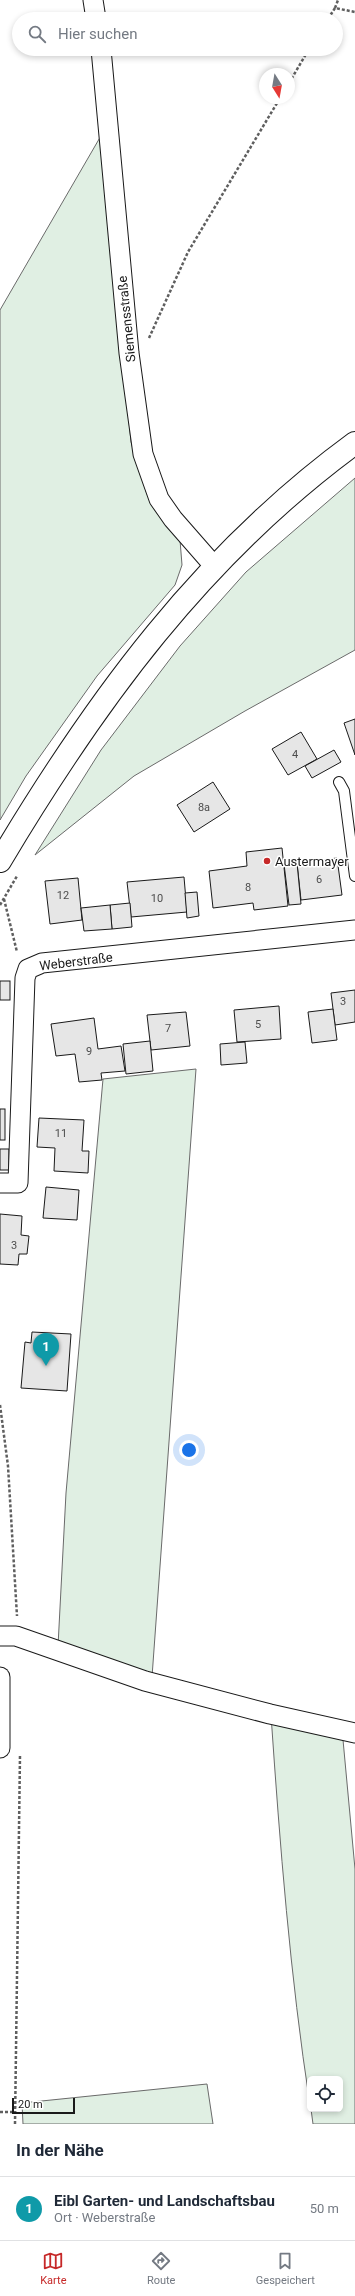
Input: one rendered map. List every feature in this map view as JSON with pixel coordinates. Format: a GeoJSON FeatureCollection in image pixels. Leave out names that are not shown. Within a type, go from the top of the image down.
{"type":"FeatureCollection","features":[{"type":"Feature","properties":{"kind":"street"},"geometry":{"type":"LineString","coordinates":[[93,0],[95,12]]}},
{"type":"Feature","properties":{"kind":"street","name":"Siemensstraße"},"geometry":{"type":"LineString","coordinates":[[102,56],[129,353],[143,454],[159,499],[172,519],[214,567]]}},
{"type":"Feature","properties":{"kind":"street"},"geometry":{"type":"LineString","coordinates":[[0,862],[40,794],[108,693],[153,636],[214,567],[306,481],[355,443]]}},
{"type":"Feature","properties":{"kind":"street","name":"Weberstraße"},"geometry":{"type":"LineString","coordinates":[[0,1182],[18,1183],[25,978],[28,969],[42,964],[355,930]]}},
{"type":"Feature","properties":{"kind":"street"},"geometry":{"type":"LineString","coordinates":[[8,1636],[145,1681],[270,1714],[355,1732]]}},
{"type":"Feature","properties":{"kind":"street"},"geometry":{"type":"LineString","coordinates":[[0,1677],[0,1748]]}},
{"type":"Feature","properties":{"kind":"lane"},"geometry":{"type":"LineString","coordinates":[[339,782],[344,791],[355,876]]}},
{"type":"Feature","properties":{"kind":"path"},"geometry":{"type":"LineString","coordinates":[[332,12],[338,0]]}},
{"type":"Feature","properties":{"kind":"path"},"geometry":{"type":"LineString","coordinates":[[335,8],[355,12]]}},
{"type":"Feature","properties":{"kind":"path"},"geometry":{"type":"LineString","coordinates":[[295,73],[305,56]]}},
{"type":"Feature","properties":{"kind":"path"},"geometry":{"type":"LineString","coordinates":[[129,353],[139,352],[150,336],[188,252],[276,104]]}},
{"type":"Feature","properties":{"kind":"path"},"geometry":{"type":"LineString","coordinates":[[0,905],[19,872]]}},
{"type":"Feature","properties":{"kind":"path"},"geometry":{"type":"LineString","coordinates":[[4,898],[18,957],[28,969]]}},
{"type":"Feature","properties":{"kind":"path"},"geometry":{"type":"LineString","coordinates":[[0,1405],[8,1466],[18,1612],[8,1636]]}},
{"type":"Feature","properties":{"kind":"path"},"geometry":{"type":"LineString","coordinates":[[15,2124],[20,1754]]}},
{"type":"Feature","properties":{"kind":"path"},"geometry":{"type":"LineString","coordinates":[[0,2112],[15,2112]]}},
{"type":"Feature","properties":{"kind":"green space"},"geometry":{"type":"Polygon","coordinates":[[[102,134],[131,442],[147,494],[180,540],[182,565],[175,585],[97,676],[26,776],[0,820],[0,310],[102,134]]]}},
{"type":"Feature","properties":{"kind":"green space"},"geometry":{"type":"Polygon","coordinates":[[[355,478],[355,650],[245,711],[134,776],[35,855],[101,750],[180,646],[246,572],[355,478]]]}},
{"type":"Feature","properties":{"kind":"green space"},"geometry":{"type":"Polygon","coordinates":[[[196,1069],[152,1677],[58,1646],[66,1493],[103,1079],[196,1069]]]}},
{"type":"Feature","properties":{"kind":"green space"},"geometry":{"type":"Polygon","coordinates":[[[271,1715],[342,1729],[355,1869],[355,2124],[313,2124],[311,2112],[343,2112],[343,2076],[307,2076],[307,2084],[291,1959],[271,1715]]]}},
{"type":"Feature","properties":{"kind":"green space"},"geometry":{"type":"Polygon","coordinates":[[[207,2084],[213,2124],[23,2124],[22,2103],[207,2084]]]}},
{"type":"Feature","properties":{"kind":"building"},"geometry":{"type":"Polygon","coordinates":[[[355,719],[355,755],[344,723],[355,719]]]}},
{"type":"Feature","properties":{"kind":"building"},"geometry":{"type":"Polygon","coordinates":[[[301,732],[317,759],[288,775],[272,749],[301,732]]]}},
{"type":"Feature","properties":{"kind":"building"},"geometry":{"type":"Polygon","coordinates":[[[334,750],[341,762],[312,778],[305,766],[334,750]]]}},
{"type":"Feature","properties":{"kind":"building"},"geometry":{"type":"Polygon","coordinates":[[[213,782],[230,809],[194,832],[177,805],[213,782]]]}},
{"type":"Feature","properties":{"kind":"building"},"geometry":{"type":"Polygon","coordinates":[[[282,848],[288,906],[254,910],[253,903],[213,908],[209,871],[247,866],[246,852],[282,848]]]}},
{"type":"Feature","properties":{"kind":"building"},"geometry":{"type":"Polygon","coordinates":[[[337,858],[342,895],[301,900],[297,863],[337,858]]]}},
{"type":"Feature","properties":{"kind":"building"},"geometry":{"type":"Polygon","coordinates":[[[297,863],[301,904],[289,905],[284,864],[297,863]]]}},
{"type":"Feature","properties":{"kind":"building"},"geometry":{"type":"Polygon","coordinates":[[[184,877],[187,912],[131,917],[127,882],[184,877]]]}},
{"type":"Feature","properties":{"kind":"building"},"geometry":{"type":"Polygon","coordinates":[[[78,878],[82,920],[50,924],[45,881],[78,878]]]}},
{"type":"Feature","properties":{"kind":"building"},"geometry":{"type":"Polygon","coordinates":[[[197,892],[199,916],[187,918],[185,893],[197,892]]]}},
{"type":"Feature","properties":{"kind":"building"},"geometry":{"type":"Polygon","coordinates":[[[130,903],[132,927],[112,929],[110,905],[130,903]]]}},
{"type":"Feature","properties":{"kind":"building"},"geometry":{"type":"Polygon","coordinates":[[[110,905],[112,929],[84,931],[81,908],[110,905]]]}},
{"type":"Feature","properties":{"kind":"building"},"geometry":{"type":"Polygon","coordinates":[[[0,981],[10,981],[10,1000],[0,1000],[0,981]]]}},
{"type":"Feature","properties":{"kind":"building"},"geometry":{"type":"Polygon","coordinates":[[[355,990],[355,1022],[335,1025],[331,993],[355,990]]]}},
{"type":"Feature","properties":{"kind":"building"},"geometry":{"type":"Polygon","coordinates":[[[279,1006],[281,1039],[237,1042],[234,1010],[279,1006]]]}},
{"type":"Feature","properties":{"kind":"building"},"geometry":{"type":"Polygon","coordinates":[[[333,1009],[337,1040],[312,1043],[308,1012],[333,1009]]]}},
{"type":"Feature","properties":{"kind":"building"},"geometry":{"type":"Polygon","coordinates":[[[186,1012],[190,1046],[151,1050],[147,1015],[186,1012]]]}},
{"type":"Feature","properties":{"kind":"building"},"geometry":{"type":"Polygon","coordinates":[[[94,1018],[98,1049],[121,1046],[125,1071],[101,1073],[102,1080],[79,1082],[75,1054],[56,1056],[51,1024],[94,1018]]]}},
{"type":"Feature","properties":{"kind":"building"},"geometry":{"type":"Polygon","coordinates":[[[150,1041],[153,1071],[126,1074],[123,1044],[150,1041]]]}},
{"type":"Feature","properties":{"kind":"building"},"geometry":{"type":"Polygon","coordinates":[[[245,1042],[247,1063],[221,1065],[220,1044],[245,1042]]]}},
{"type":"Feature","properties":{"kind":"building"},"geometry":{"type":"Polygon","coordinates":[[[0,1109],[5,1109],[5,1140],[0,1140],[0,1109]]]}},
{"type":"Feature","properties":{"kind":"building"},"geometry":{"type":"Polygon","coordinates":[[[39,1118],[84,1120],[82,1151],[89,1151],[88,1173],[54,1171],[55,1148],[37,1147],[39,1118]]]}},
{"type":"Feature","properties":{"kind":"building"},"geometry":{"type":"Polygon","coordinates":[[[0,1149],[9,1149],[9,1170],[0,1170],[0,1149]]]}},
{"type":"Feature","properties":{"kind":"building"},"geometry":{"type":"Polygon","coordinates":[[[46,1187],[79,1190],[77,1220],[43,1218],[46,1187]]]}},
{"type":"Feature","properties":{"kind":"building"},"geometry":{"type":"Polygon","coordinates":[[[0,1214],[22,1216],[21,1235],[29,1236],[27,1254],[19,1254],[18,1265],[0,1264],[0,1214]]]}},
{"type":"Feature","properties":{"kind":"building"},"geometry":{"type":"Polygon","coordinates":[[[32,1332],[71,1334],[67,1391],[21,1388],[25,1342],[31,1343],[32,1332]]]}},
{"type":"Feature","properties":{"kind":"place","name":"Austermayer"},"geometry":{"type":"Point","coordinates":[267,861]}},
{"type":"Feature","properties":{"kind":"place","name":"Eibl Garten- und Landschaftsbau"},"geometry":{"type":"Point","coordinates":[46,1366]}}]}
